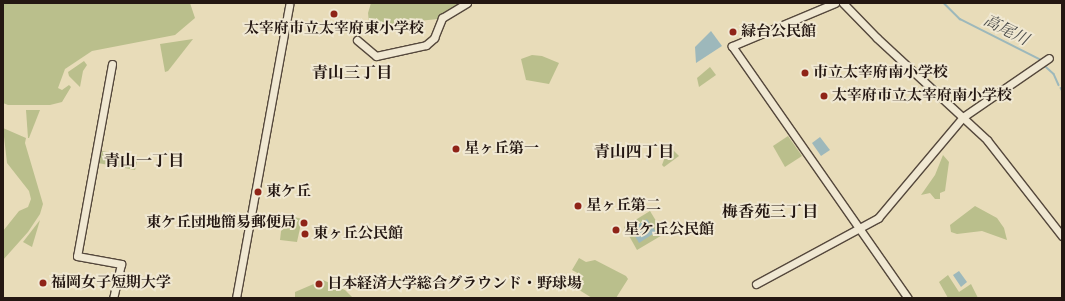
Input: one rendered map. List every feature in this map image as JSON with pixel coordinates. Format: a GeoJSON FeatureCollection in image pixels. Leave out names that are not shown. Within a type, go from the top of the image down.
{"type":"FeatureCollection","features":[{"type":"Feature","properties":{"kind":"street"},"geometry":{"type":"LineString","coordinates":[[357,40],[376,56],[426,45],[434,38],[442,18],[467,3]]}},
{"type":"Feature","properties":{"kind":"street"},"geometry":{"type":"LineString","coordinates":[[835,3],[732,46],[908,298]]}},
{"type":"Feature","properties":{"kind":"street"},"geometry":{"type":"LineString","coordinates":[[844,3],[877,38],[987,140],[1062,236]]}},
{"type":"Feature","properties":{"kind":"street"},"geometry":{"type":"LineString","coordinates":[[236,298],[289,5]]}},
{"type":"Feature","properties":{"kind":"street"},"geometry":{"type":"LineString","coordinates":[[756,284],[859,229],[884,212],[962,117],[1049,58]]}},
{"type":"Feature","properties":{"kind":"street"},"geometry":{"type":"LineString","coordinates":[[112,64],[77,256],[121,264],[113,298]]}},
{"type":"Feature","properties":{"kind":"green space"},"geometry":{"type":"Polygon","coordinates":[[[3,3],[190,3],[195,18],[175,35],[92,51],[65,69],[58,88],[62,90],[69,85],[71,87],[62,102],[50,105],[8,105],[3,103],[3,3]]]}},
{"type":"Feature","properties":{"kind":"green space"},"geometry":{"type":"Polygon","coordinates":[[[371,3],[462,3],[438,19],[379,25],[369,22],[368,13],[371,3]]]}},
{"type":"Feature","properties":{"kind":"green space"},"geometry":{"type":"Polygon","coordinates":[[[193,39],[168,71],[165,72],[160,44],[193,39]]]}},
{"type":"Feature","properties":{"kind":"green space"},"geometry":{"type":"Polygon","coordinates":[[[532,55],[542,56],[559,63],[549,84],[526,80],[521,59],[532,55]]]}},
{"type":"Feature","properties":{"kind":"green space"},"geometry":{"type":"Polygon","coordinates":[[[84,61],[87,65],[83,71],[80,87],[69,76],[68,72],[84,61]]]}},
{"type":"Feature","properties":{"kind":"green space"},"geometry":{"type":"Polygon","coordinates":[[[710,67],[716,75],[699,87],[697,78],[710,67]]]}},
{"type":"Feature","properties":{"kind":"green space"},"geometry":{"type":"Polygon","coordinates":[[[26,110],[40,110],[29,138],[28,138],[26,110]]]}},
{"type":"Feature","properties":{"kind":"green space"},"geometry":{"type":"Polygon","coordinates":[[[3,128],[26,138],[25,143],[43,204],[40,214],[28,232],[3,260],[3,231],[19,211],[28,207],[31,199],[29,191],[7,163],[3,128]]]}},
{"type":"Feature","properties":{"kind":"green space"},"geometry":{"type":"Polygon","coordinates":[[[788,136],[802,156],[785,167],[773,146],[788,136]]]}},
{"type":"Feature","properties":{"kind":"green space"},"geometry":{"type":"Polygon","coordinates":[[[669,146],[679,156],[664,167],[662,165],[669,146]]]}},
{"type":"Feature","properties":{"kind":"green space"},"geometry":{"type":"Polygon","coordinates":[[[102,151],[138,158],[135,170],[98,163],[102,151]]]}},
{"type":"Feature","properties":{"kind":"green space"},"geometry":{"type":"Polygon","coordinates":[[[943,155],[949,162],[945,191],[940,193],[940,199],[935,199],[930,193],[921,195],[935,175],[943,155]]]}},
{"type":"Feature","properties":{"kind":"green space"},"geometry":{"type":"Polygon","coordinates":[[[975,206],[997,218],[1004,228],[1007,240],[982,231],[957,234],[951,232],[950,225],[975,206]]]}},
{"type":"Feature","properties":{"kind":"green space"},"geometry":{"type":"Polygon","coordinates":[[[650,211],[664,234],[637,250],[624,227],[650,211]]]}},
{"type":"Feature","properties":{"kind":"green space"},"geometry":{"type":"Polygon","coordinates":[[[283,214],[302,219],[297,242],[280,240],[283,214]]]}},
{"type":"Feature","properties":{"kind":"green space"},"geometry":{"type":"Polygon","coordinates":[[[40,220],[32,247],[23,242],[40,220]]]}},
{"type":"Feature","properties":{"kind":"green space"},"geometry":{"type":"Polygon","coordinates":[[[579,258],[586,262],[595,260],[626,276],[628,279],[616,298],[592,298],[576,288],[583,276],[572,270],[579,258]]]}},
{"type":"Feature","properties":{"kind":"green space"},"geometry":{"type":"Polygon","coordinates":[[[948,275],[959,292],[971,284],[978,298],[948,298],[939,282],[948,275]]]}},
{"type":"Feature","properties":{"kind":"green space"},"geometry":{"type":"Polygon","coordinates":[[[323,280],[345,290],[353,298],[295,298],[295,292],[323,280]]]}},
{"type":"Feature","properties":{"kind":"water"},"geometry":{"type":"Polygon","coordinates":[[[711,31],[722,46],[696,63],[695,47],[711,31]]]}},
{"type":"Feature","properties":{"kind":"water"},"geometry":{"type":"Polygon","coordinates":[[[820,137],[830,150],[821,156],[812,143],[820,137]]]}},
{"type":"Feature","properties":{"kind":"water"},"geometry":{"type":"Polygon","coordinates":[[[647,219],[656,232],[639,243],[631,229],[647,219]]]}},
{"type":"Feature","properties":{"kind":"water"},"geometry":{"type":"Polygon","coordinates":[[[959,271],[967,282],[961,287],[953,275],[959,271]]]}},
{"type":"Feature","properties":{"kind":"waterway","name":"高尾川"},"geometry":{"type":"LineString","coordinates":[[944,3],[960,19],[1041,60]]}},
{"type":"Feature","properties":{"kind":"waterway"},"geometry":{"type":"LineString","coordinates":[[902,56],[909,63]]}},
{"type":"Feature","properties":{"kind":"waterway","name":"高尾川"},"geometry":{"type":"LineString","coordinates":[[1044,65],[1054,74],[1059,85]]}},
{"type":"Feature","properties":{"kind":"waterway"},"geometry":{"type":"LineString","coordinates":[[930,82],[942,92]]}},
{"type":"Feature","properties":{"kind":"place","name":"太宰府市立太宰府東小学校"},"geometry":{"type":"Point","coordinates":[334,14]}},
{"type":"Feature","properties":{"kind":"place","name":"緑台公民館"},"geometry":{"type":"Point","coordinates":[733,32]}},
{"type":"Feature","properties":{"kind":"place","name":"市立太宰府南小学校"},"geometry":{"type":"Point","coordinates":[805,73]}},
{"type":"Feature","properties":{"kind":"place","name":"太宰府市立太宰府南小学校"},"geometry":{"type":"Point","coordinates":[824,96]}},
{"type":"Feature","properties":{"kind":"place","name":"星ヶ丘第一"},"geometry":{"type":"Point","coordinates":[456,149]}},
{"type":"Feature","properties":{"kind":"place","name":"東ケ丘"},"geometry":{"type":"Point","coordinates":[258,192]}},
{"type":"Feature","properties":{"kind":"place","name":"星ヶ丘第二"},"geometry":{"type":"Point","coordinates":[578,206]}},
{"type":"Feature","properties":{"kind":"place","name":"東ケ丘団地簡易郵便局"},"geometry":{"type":"Point","coordinates":[304,223]}},
{"type":"Feature","properties":{"kind":"place","name":"星ケ丘公民館"},"geometry":{"type":"Point","coordinates":[616,230]}},
{"type":"Feature","properties":{"kind":"place","name":"東ヶ丘公民館"},"geometry":{"type":"Point","coordinates":[305,234]}},
{"type":"Feature","properties":{"kind":"place","name":"福岡女子短期大学"},"geometry":{"type":"Point","coordinates":[43,283]}},
{"type":"Feature","properties":{"kind":"place","name":"日本経済大学総合グラウンド・野球場"},"geometry":{"type":"Point","coordinates":[319,284]}},
{"type":"Feature","properties":{"kind":"district","name":"青山三丁目"},"geometry":{"type":"Point","coordinates":[352,73]}},
{"type":"Feature","properties":{"kind":"district","name":"青山四丁目"},"geometry":{"type":"Point","coordinates":[634,152]}},
{"type":"Feature","properties":{"kind":"district","name":"青山一丁目"},"geometry":{"type":"Point","coordinates":[144,161]}},
{"type":"Feature","properties":{"kind":"district","name":"梅香苑三丁目"},"geometry":{"type":"Point","coordinates":[770,212]}}]}
